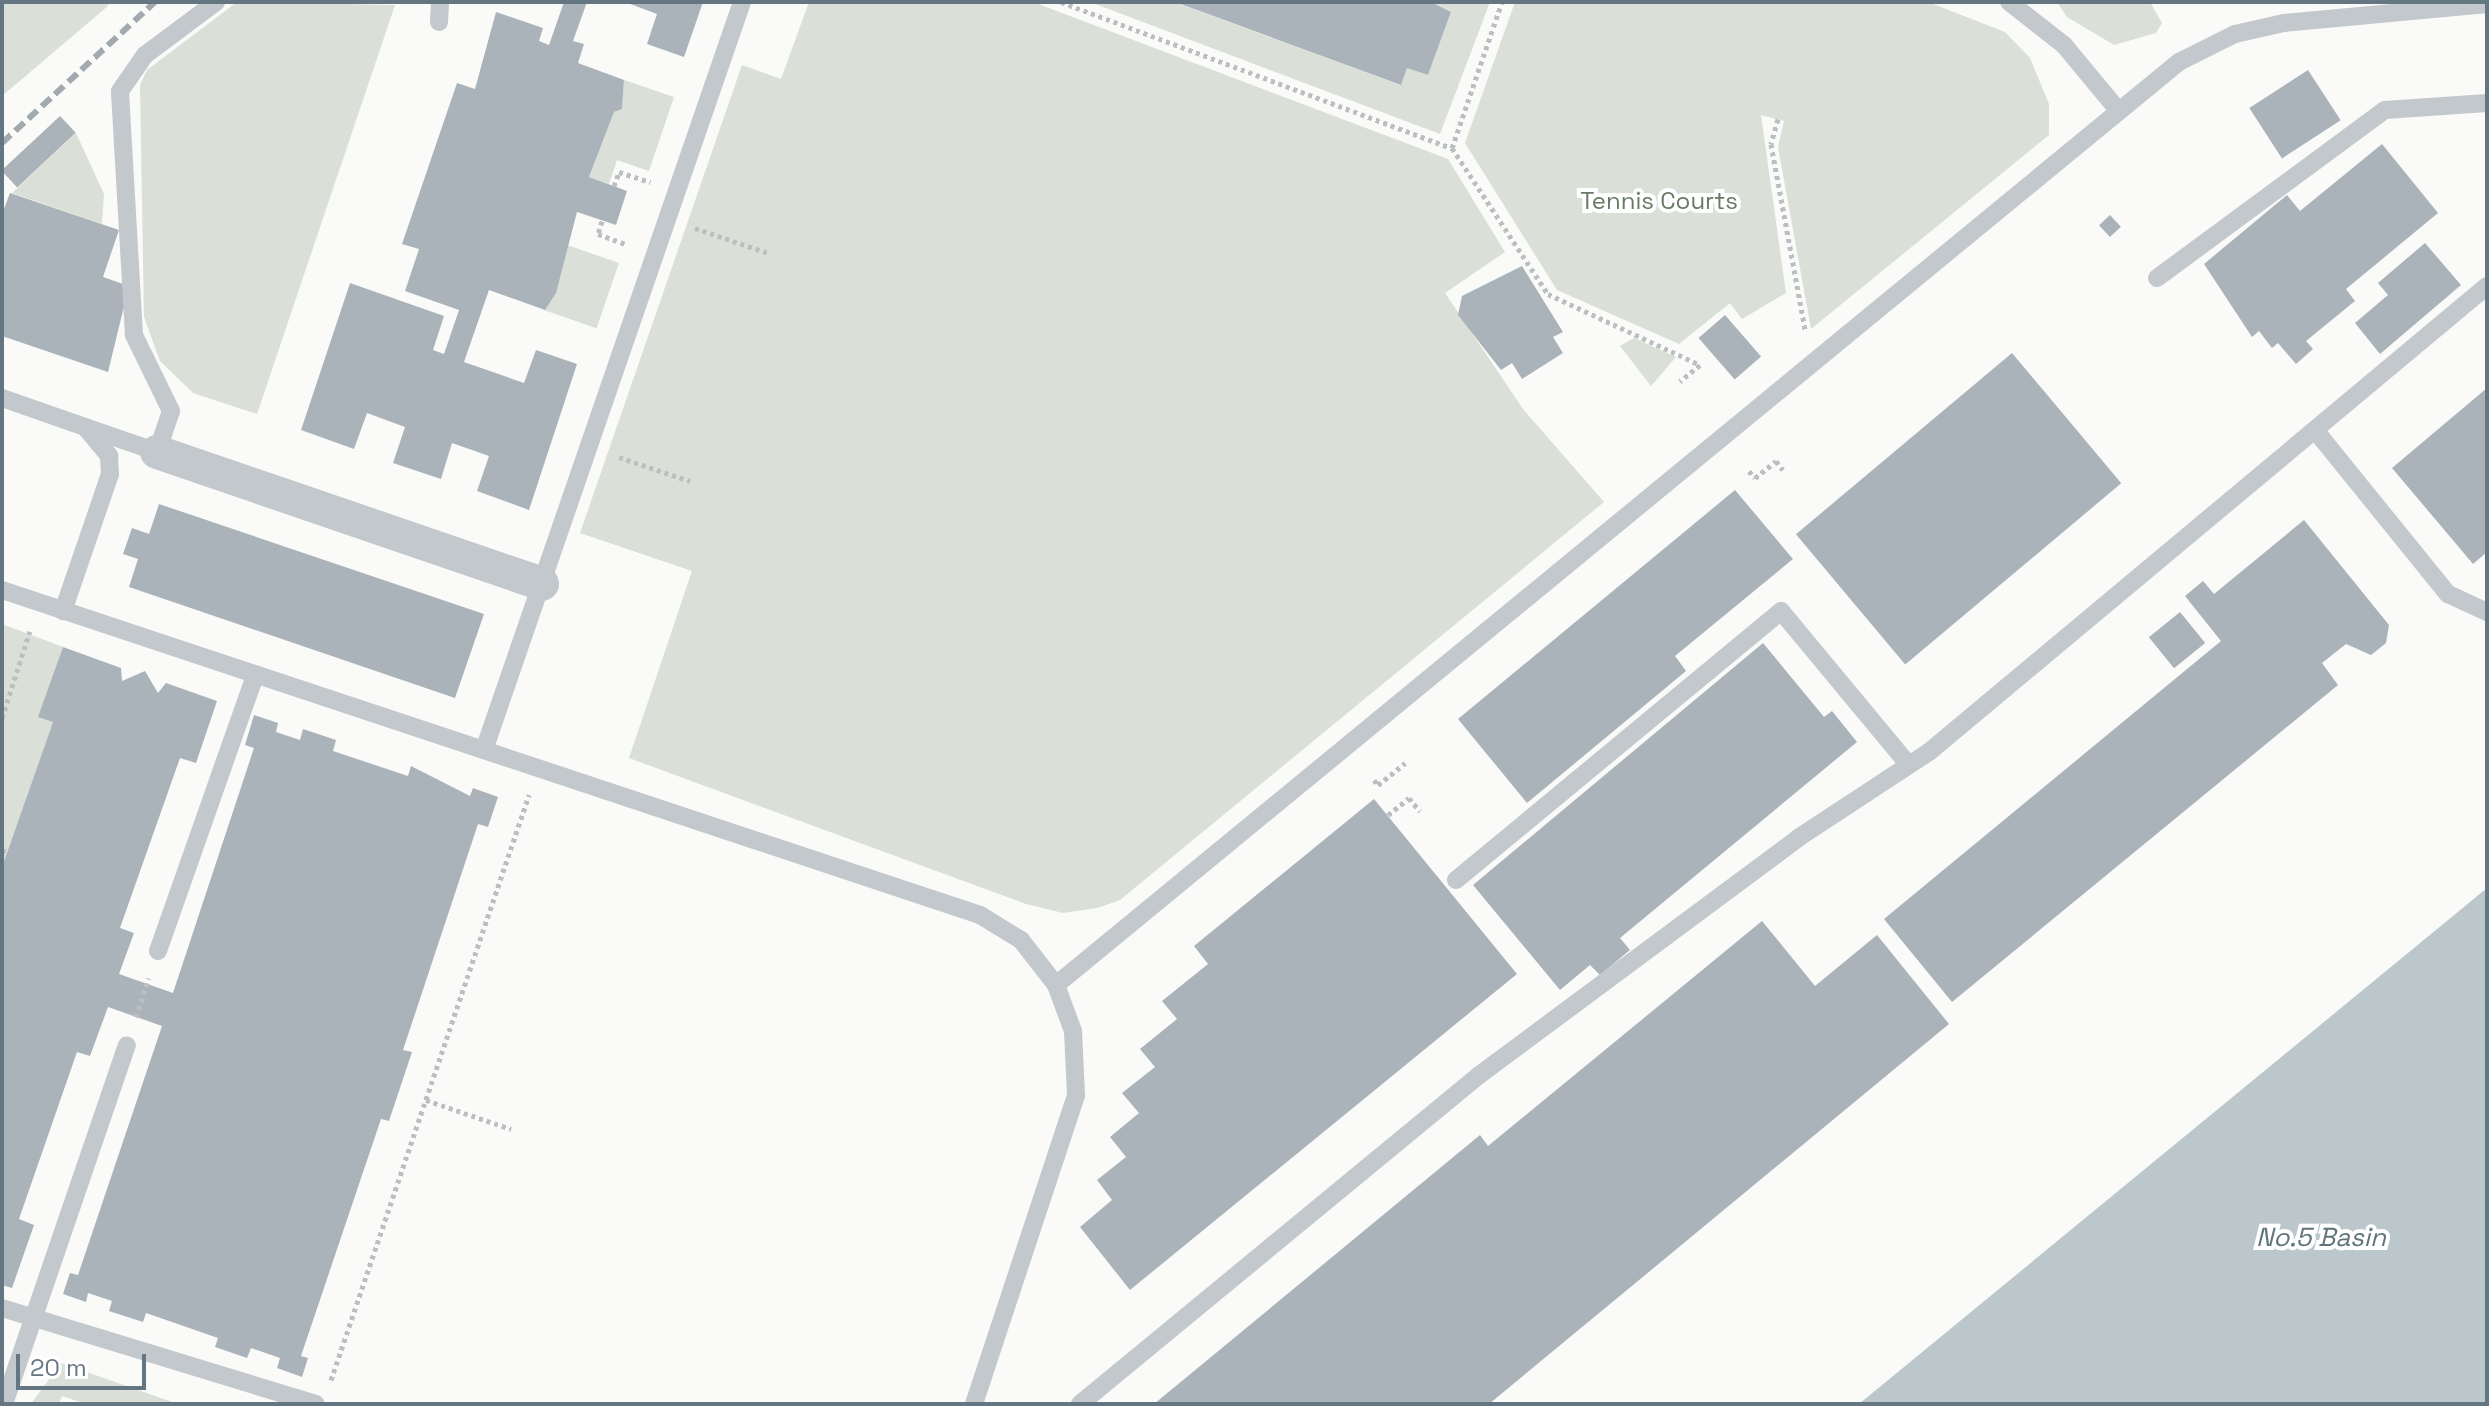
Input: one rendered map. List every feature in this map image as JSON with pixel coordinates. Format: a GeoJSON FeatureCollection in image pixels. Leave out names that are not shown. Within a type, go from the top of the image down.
{"type":"FeatureCollection","features":[{"type":"Feature","properties":{"kind":"street"},"geometry":{"type":"LineString","coordinates":[[157,452],[542,584]]}},
{"type":"Feature","properties":{"kind":"lane"},"geometry":{"type":"LineString","coordinates":[[2,398],[157,452],[170,402],[134,335],[120,91],[145,55],[216,2]]}},
{"type":"Feature","properties":{"kind":"lane"},"geometry":{"type":"LineString","coordinates":[[439,22],[440,2]]}},
{"type":"Feature","properties":{"kind":"lane"},"geometry":{"type":"LineString","coordinates":[[484,750],[742,2]]}},
{"type":"Feature","properties":{"kind":"lane"},"geometry":{"type":"LineString","coordinates":[[2009,2],[2064,45],[2118,110]]}},
{"type":"Feature","properties":{"kind":"lane"},"geometry":{"type":"LineString","coordinates":[[1056,985],[2179,62],[2246,31],[2487,4]]}},
{"type":"Feature","properties":{"kind":"lane"},"geometry":{"type":"LineString","coordinates":[[2157,278],[2385,110],[2487,103]]}},
{"type":"Feature","properties":{"kind":"lane"},"geometry":{"type":"LineString","coordinates":[[1080,1404],[1478,1076],[1798,838],[1909,765],[2487,286]]}},
{"type":"Feature","properties":{"kind":"lane"},"geometry":{"type":"LineString","coordinates":[[63,611],[110,474],[106,449],[85,427]]}},
{"type":"Feature","properties":{"kind":"lane"},"geometry":{"type":"LineString","coordinates":[[2315,430],[2448,594],[2487,612]]}},
{"type":"Feature","properties":{"kind":"lane"},"geometry":{"type":"LineString","coordinates":[[2,590],[980,915],[1021,940],[1056,985],[1073,1031],[1076,1095],[974,1404]]}},
{"type":"Feature","properties":{"kind":"lane"},"geometry":{"type":"LineString","coordinates":[[1456,880],[1781,611],[1909,765]]}},
{"type":"Feature","properties":{"kind":"lane"},"geometry":{"type":"LineString","coordinates":[[158,951],[255,675]]}},
{"type":"Feature","properties":{"kind":"lane"},"geometry":{"type":"LineString","coordinates":[[4,1404],[127,1045]]}},
{"type":"Feature","properties":{"kind":"lane"},"geometry":{"type":"LineString","coordinates":[[2,1308],[322,1397]]}},
{"type":"Feature","properties":{"kind":"path"},"geometry":{"type":"LineString","coordinates":[[1061,2],[1452,148],[1548,294],[1700,365],[1680,381]]}},
{"type":"Feature","properties":{"kind":"path"},"geometry":{"type":"LineString","coordinates":[[1452,148],[1502,2]]}},
{"type":"Feature","properties":{"kind":"path"},"geometry":{"type":"LineString","coordinates":[[1778,119],[1771,144],[1811,362]]}},
{"type":"Feature","properties":{"kind":"path"},"geometry":{"type":"LineString","coordinates":[[614,186],[619,172],[647,181]]}},
{"type":"Feature","properties":{"kind":"path"},"geometry":{"type":"LineString","coordinates":[[667,218],[768,253]]}},
{"type":"Feature","properties":{"kind":"path"},"geometry":{"type":"LineString","coordinates":[[602,221],[598,234],[625,244]]}},
{"type":"Feature","properties":{"kind":"path"},"geometry":{"type":"LineString","coordinates":[[589,447],[690,481]]}},
{"type":"Feature","properties":{"kind":"path"},"geometry":{"type":"LineString","coordinates":[[1749,471],[1755,478],[1776,461],[1783,470]]}},
{"type":"Feature","properties":{"kind":"path"},"geometry":{"type":"LineString","coordinates":[[2,718],[40,603]]}},
{"type":"Feature","properties":{"kind":"path"},"geometry":{"type":"LineString","coordinates":[[1374,780],[1378,785],[1405,763]]}},
{"type":"Feature","properties":{"kind":"path"},"geometry":{"type":"LineString","coordinates":[[322,1397],[538,768]]}},
{"type":"Feature","properties":{"kind":"path"},"geometry":{"type":"LineString","coordinates":[[1388,815],[1409,798],[1420,811]]}},
{"type":"Feature","properties":{"kind":"path"},"geometry":{"type":"LineString","coordinates":[[127,1045],[158,951]]}},
{"type":"Feature","properties":{"kind":"path"},"geometry":{"type":"LineString","coordinates":[[426,1100],[511,1129]]}},
{"type":"Feature","properties":{"kind":"green space"},"geometry":{"type":"Polygon","coordinates":[[[2,2],[107,2],[108,6],[2,96],[2,2]]]}},
{"type":"Feature","properties":{"kind":"green space"},"geometry":{"type":"Polygon","coordinates":[[[237,2],[395,5],[257,414],[193,393],[160,361],[144,317],[140,85],[147,70],[237,2]]]}},
{"type":"Feature","properties":{"kind":"green space"},"geometry":{"type":"Polygon","coordinates":[[[809,2],[1033,2],[1448,159],[1505,252],[1445,293],[1523,409],[1604,502],[1120,900],[1097,908],[1063,913],[1026,904],[629,758],[692,571],[580,533],[742,65],[781,79],[809,2]]]}},
{"type":"Feature","properties":{"kind":"green space"},"geometry":{"type":"Polygon","coordinates":[[[1090,2],[1174,2],[1400,85],[1407,68],[1428,75],[1451,12],[1431,2],[1490,2],[1440,134],[1090,2]]]}},
{"type":"Feature","properties":{"kind":"green space","name":"Tennis Courts"},"geometry":{"type":"Polygon","coordinates":[[[1515,2],[1928,2],[2005,32],[2030,58],[2049,104],[2049,135],[1811,329],[1778,147],[1784,121],[1761,115],[1786,293],[1742,319],[1730,303],[1679,344],[1557,290],[1465,143],[1515,2]]]}},
{"type":"Feature","properties":{"kind":"green space"},"geometry":{"type":"Polygon","coordinates":[[[2057,2],[2150,2],[2162,23],[2156,33],[2114,45],[2067,17],[2057,2]]]}},
{"type":"Feature","properties":{"kind":"green space"},"geometry":{"type":"Polygon","coordinates":[[[624,80],[674,97],[649,171],[617,160],[609,184],[589,177],[614,112],[622,109],[624,80]]]}},
{"type":"Feature","properties":{"kind":"green space"},"geometry":{"type":"Polygon","coordinates":[[[76,133],[104,194],[102,224],[12,193],[76,133]]]}},
{"type":"Feature","properties":{"kind":"green space"},"geometry":{"type":"Polygon","coordinates":[[[567,245],[619,263],[597,328],[545,310],[567,245]]]}},
{"type":"Feature","properties":{"kind":"green space"},"geometry":{"type":"Polygon","coordinates":[[[1634,338],[1676,357],[1651,386],[1620,346],[1634,338]]]}},
{"type":"Feature","properties":{"kind":"green space"},"geometry":{"type":"Polygon","coordinates":[[[2,624],[63,647],[39,716],[53,722],[2,867],[2,624]]]}},
{"type":"Feature","properties":{"kind":"green space"},"geometry":{"type":"Polygon","coordinates":[[[61,1363],[178,1404],[86,1404],[62,1396],[59,1404],[31,1404],[61,1363]]]}},
{"type":"Feature","properties":{"kind":"water","name":"No.5 Basin"},"geometry":{"type":"Polygon","coordinates":[[[2487,888],[2487,1404],[1859,1404],[2487,888]]]}},
{"type":"Feature","properties":{"kind":"building"},"geometry":{"type":"Polygon","coordinates":[[[564,2],[587,2],[573,41],[584,44],[578,63],[624,80],[622,109],[614,112],[589,177],[627,191],[616,225],[577,212],[556,293],[545,310],[489,290],[464,362],[524,383],[536,350],[577,364],[529,510],[477,491],[489,456],[452,443],[441,479],[393,463],[405,427],[367,413],[354,449],[301,430],[350,283],[444,316],[433,350],[444,354],[459,310],[405,291],[419,249],[402,244],[457,83],[475,89],[496,12],[543,28],[539,41],[549,45],[564,2]]]}},
{"type":"Feature","properties":{"kind":"building"},"geometry":{"type":"Polygon","coordinates":[[[625,2],[703,2],[684,57],[647,44],[657,14],[625,2]]]}},
{"type":"Feature","properties":{"kind":"building"},"geometry":{"type":"Polygon","coordinates":[[[1175,2],[1431,2],[1451,12],[1428,75],[1407,68],[1401,85],[1175,2]]]}},
{"type":"Feature","properties":{"kind":"building"},"geometry":{"type":"Polygon","coordinates":[[[2308,70],[2341,120],[2282,158],[2249,108],[2308,70]]]}},
{"type":"Feature","properties":{"kind":"building"},"geometry":{"type":"Polygon","coordinates":[[[60,116],[76,133],[17,187],[2,170],[60,116]]]}},
{"type":"Feature","properties":{"kind":"building"},"geometry":{"type":"Polygon","coordinates":[[[2382,144],[2438,213],[2346,289],[2355,301],[2306,341],[2313,349],[2296,364],[2278,343],[2272,348],[2259,331],[2252,337],[2204,264],[2287,195],[2300,211],[2382,144]]]}},
{"type":"Feature","properties":{"kind":"building"},"geometry":{"type":"Polygon","coordinates":[[[10,193],[119,230],[103,277],[129,286],[108,372],[2,336],[2,214],[10,193]]]}},
{"type":"Feature","properties":{"kind":"building"},"geometry":{"type":"Polygon","coordinates":[[[2110,215],[2121,227],[2110,237],[2099,225],[2110,215]]]}},
{"type":"Feature","properties":{"kind":"building"},"geometry":{"type":"Polygon","coordinates":[[[2425,243],[2461,285],[2380,354],[2355,323],[2388,295],[2378,283],[2425,243]]]}},
{"type":"Feature","properties":{"kind":"building"},"geometry":{"type":"Polygon","coordinates":[[[1522,266],[1563,332],[1553,337],[1563,353],[1522,379],[1512,363],[1501,370],[1458,315],[1462,296],[1522,266]]]}},
{"type":"Feature","properties":{"kind":"building"},"geometry":{"type":"Polygon","coordinates":[[[1725,315],[1761,357],[1735,379],[1699,338],[1725,315]]]}},
{"type":"Feature","properties":{"kind":"building"},"geometry":{"type":"Polygon","coordinates":[[[2012,353],[2121,483],[1905,664],[1796,534],[2012,353]]]}},
{"type":"Feature","properties":{"kind":"building"},"geometry":{"type":"Polygon","coordinates":[[[2487,388],[2487,552],[2473,564],[2392,468],[2487,388]]]}},
{"type":"Feature","properties":{"kind":"building"},"geometry":{"type":"Polygon","coordinates":[[[1735,490],[1793,559],[1675,656],[1686,671],[1527,803],[1458,719],[1735,490]]]}},
{"type":"Feature","properties":{"kind":"building"},"geometry":{"type":"Polygon","coordinates":[[[159,504],[484,614],[455,698],[129,587],[138,559],[123,554],[132,528],[149,534],[159,504]]]}},
{"type":"Feature","properties":{"kind":"building"},"geometry":{"type":"Polygon","coordinates":[[[2304,520],[2389,625],[2386,643],[2371,655],[2346,644],[2322,663],[2338,685],[1952,1002],[1884,919],[2221,641],[2185,596],[2203,581],[2214,594],[2304,520]]]}},
{"type":"Feature","properties":{"kind":"building"},"geometry":{"type":"Polygon","coordinates":[[[2180,612],[2205,643],[2174,668],[2149,637],[2180,612]]]}},
{"type":"Feature","properties":{"kind":"building"},"geometry":{"type":"Polygon","coordinates":[[[1763,643],[1824,717],[1832,711],[1857,742],[1620,938],[1630,950],[1600,975],[1590,965],[1560,990],[1473,885],[1763,643]]]}},
{"type":"Feature","properties":{"kind":"building"},"geometry":{"type":"Polygon","coordinates":[[[63,647],[121,668],[122,681],[145,671],[158,693],[166,683],[217,701],[196,763],[180,758],[120,928],[134,933],[119,974],[173,993],[254,748],[245,745],[254,715],[278,723],[276,732],[300,740],[303,729],[336,740],[333,751],[408,776],[411,766],[470,796],[473,788],[498,797],[488,827],[478,824],[403,1050],[412,1052],[389,1121],[381,1119],[301,1356],[308,1358],[302,1377],[277,1368],[280,1358],[251,1348],[247,1358],[215,1347],[218,1338],[146,1313],[143,1322],[109,1311],[112,1301],[88,1293],[86,1302],[63,1294],[70,1273],[78,1275],[162,1026],[108,1007],[90,1056],[77,1052],[19,1219],[34,1225],[12,1288],[2,1285],[2,867],[53,722],[38,717],[63,647]]]}},
{"type":"Feature","properties":{"kind":"building"},"geometry":{"type":"Polygon","coordinates":[[[1374,799],[1517,974],[1130,1290],[1080,1227],[1112,1200],[1097,1180],[1126,1157],[1110,1137],[1139,1113],[1122,1093],[1155,1067],[1140,1049],[1177,1019],[1162,1001],[1208,964],[1194,946],[1374,799]]]}},
{"type":"Feature","properties":{"kind":"building"},"geometry":{"type":"Polygon","coordinates":[[[1762,921],[1815,986],[1877,935],[1949,1024],[1489,1404],[1154,1404],[1480,1135],[1488,1146],[1762,921]]]}},
{"type":"Feature","properties":{"kind":"railway"},"geometry":{"type":"LineString","coordinates":[[2,143],[155,2]]}}]}
